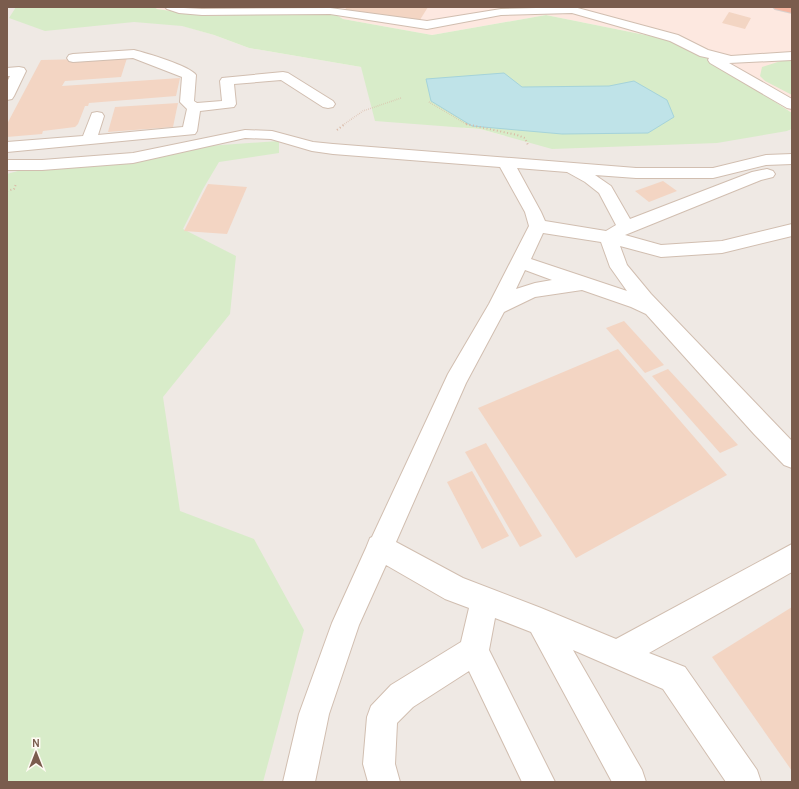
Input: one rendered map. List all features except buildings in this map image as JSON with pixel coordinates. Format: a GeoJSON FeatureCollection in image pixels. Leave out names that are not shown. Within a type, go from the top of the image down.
{"type":"FeatureCollection","features":[{"type":"Feature","properties":{"kind":"highway"},"geometry":{"type":"LineString","coordinates":[[779,7],[792,10]]}},
{"type":"Feature","properties":{"kind":"lane"},"geometry":{"type":"LineString","coordinates":[[171,7],[179,10],[202,12],[330,11],[427,25],[501,12],[566,8],[674,38],[704,53],[792,105]]}},
{"type":"Feature","properties":{"kind":"lane"},"geometry":{"type":"LineString","coordinates":[[704,53],[731,60],[792,56]]}},
{"type":"Feature","properties":{"kind":"lane"},"geometry":{"type":"LineString","coordinates":[[73,58],[134,54],[180,70],[189,75],[187,102],[194,108],[229,104],[227,81],[283,76],[328,104]]}},
{"type":"Feature","properties":{"kind":"lane"},"geometry":{"type":"LineString","coordinates":[[7,72],[18,71],[7,96]]}},
{"type":"Feature","properties":{"kind":"lane"},"geometry":{"type":"LineString","coordinates":[[193,138],[194,108]]}},
{"type":"Feature","properties":{"kind":"lane"},"geometry":{"type":"LineString","coordinates":[[89,139],[98,116]]}},
{"type":"Feature","properties":{"kind":"lane"},"geometry":{"type":"LineString","coordinates":[[7,147],[89,139],[193,138],[245,134],[272,135],[312,146],[333,149],[636,173],[713,173],[766,160],[792,159]]}},
{"type":"Feature","properties":{"kind":"lane"},"geometry":{"type":"LineString","coordinates":[[7,165],[42,165],[133,158],[193,138]]}},
{"type":"Feature","properties":{"kind":"lane"},"geometry":{"type":"LineString","coordinates":[[298,782],[314,714],[346,623],[379,547],[456,380],[497,307],[538,226],[533,212],[506,163]]}},
{"type":"Feature","properties":{"kind":"lane"},"geometry":{"type":"LineString","coordinates":[[569,168],[590,178],[605,190],[626,227]]}},
{"type":"Feature","properties":{"kind":"lane"},"geometry":{"type":"LineString","coordinates":[[608,237],[626,227],[758,175],[792,174]]}},
{"type":"Feature","properties":{"kind":"lane"},"geometry":{"type":"LineString","coordinates":[[538,226],[608,237],[661,251],[722,247],[792,230]]}},
{"type":"Feature","properties":{"kind":"lane"},"geometry":{"type":"LineString","coordinates":[[608,237],[619,267],[655,311],[792,456]]}},
{"type":"Feature","properties":{"kind":"lane"},"geometry":{"type":"LineString","coordinates":[[520,262],[638,302],[655,311]]}},
{"type":"Feature","properties":{"kind":"lane"},"geometry":{"type":"LineString","coordinates":[[497,307],[515,296],[530,290],[549,286],[587,284]]}},
{"type":"Feature","properties":{"kind":"lane"},"geometry":{"type":"LineString","coordinates":[[379,547],[455,589],[542,622],[674,678],[745,782]]}},
{"type":"Feature","properties":{"kind":"lane"},"geometry":{"type":"LineString","coordinates":[[618,654],[792,557]]}},
{"type":"Feature","properties":{"kind":"lane"},"geometry":{"type":"LineString","coordinates":[[485,600],[474,651],[539,782]]}},
{"type":"Feature","properties":{"kind":"lane"},"geometry":{"type":"LineString","coordinates":[[542,622],[625,778]]}},
{"type":"Feature","properties":{"kind":"lane"},"geometry":{"type":"LineString","coordinates":[[384,782],[379,764],[382,717],[402,696],[474,651]]}},
{"type":"Feature","properties":{"kind":"path"},"geometry":{"type":"LineString","coordinates":[[333,149],[335,142],[326,140],[338,129],[363,111],[401,98]]}},
{"type":"Feature","properties":{"kind":"path"},"geometry":{"type":"LineString","coordinates":[[429,102],[469,126],[517,135],[525,138],[528,145]]}},
{"type":"Feature","properties":{"kind":"shaded area"},"geometry":{"type":"Polygon","coordinates":[[[7,7],[98,7],[136,12],[214,35],[249,48],[361,67],[464,128],[480,129],[505,136],[787,131],[792,129],[792,782],[7,782],[7,7]]]}},
{"type":"Feature","properties":{"kind":"shaded area"},"geometry":{"type":"Polygon","coordinates":[[[154,7],[792,7],[792,113],[685,43],[546,15],[432,35],[343,19],[330,11],[207,16],[156,9],[154,7]]]}},
{"type":"Feature","properties":{"kind":"green space"},"geometry":{"type":"Polygon","coordinates":[[[16,7],[154,7],[157,9],[207,16],[330,11],[343,19],[432,35],[546,15],[685,43],[792,113],[792,129],[717,143],[552,149],[480,129],[375,121],[361,67],[249,48],[214,35],[182,26],[134,22],[45,31],[9,18],[16,7]]]}},
{"type":"Feature","properties":{"kind":"green space"},"geometry":{"type":"Polygon","coordinates":[[[781,61],[792,61],[792,95],[765,81],[760,76],[762,67],[781,61]]]}},
{"type":"Feature","properties":{"kind":"green space"},"geometry":{"type":"Polygon","coordinates":[[[279,141],[279,153],[219,162],[203,189],[183,229],[236,256],[230,314],[163,397],[180,511],[254,539],[304,630],[263,782],[7,782],[7,174],[43,164],[194,147],[279,141]]]}},
{"type":"Feature","properties":{"kind":"water"},"geometry":{"type":"Polygon","coordinates":[[[504,73],[522,87],[609,86],[634,81],[667,100],[674,117],[648,133],[562,134],[472,126],[431,101],[426,79],[504,73]]]}}]}
